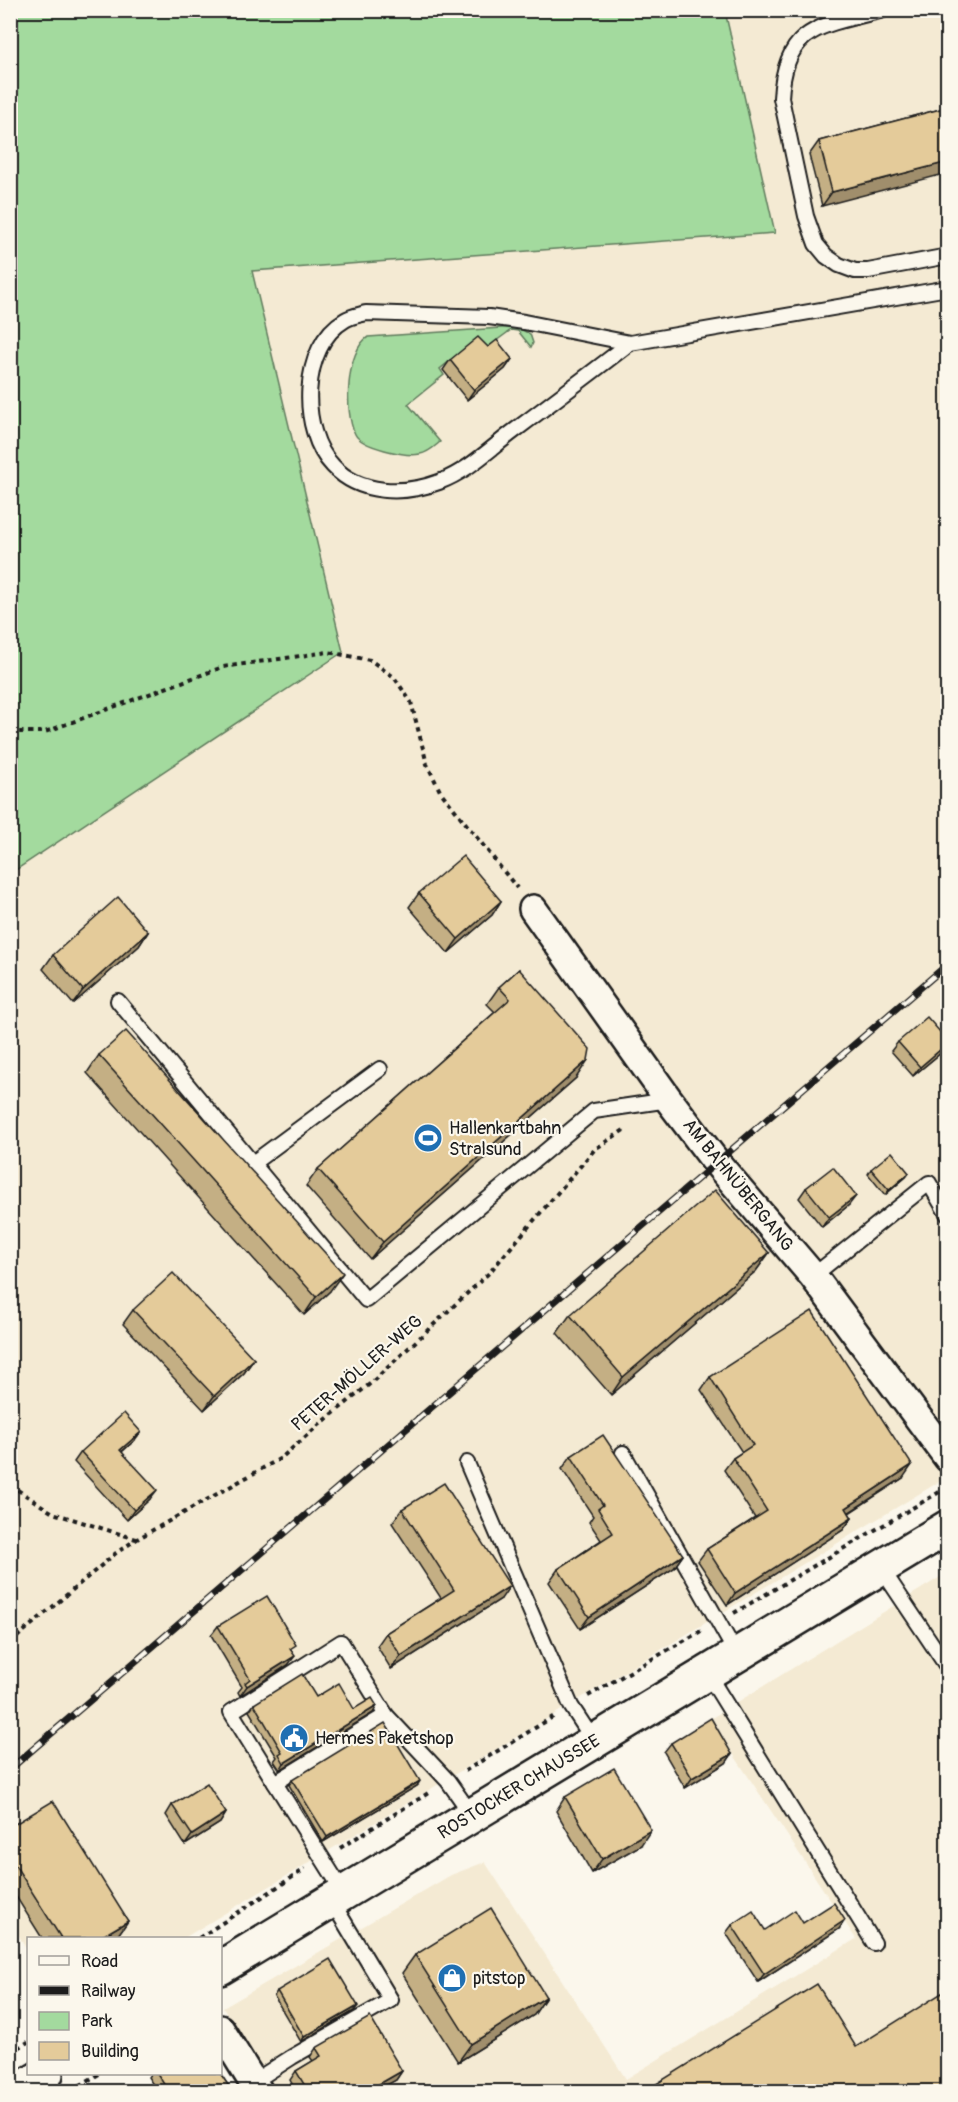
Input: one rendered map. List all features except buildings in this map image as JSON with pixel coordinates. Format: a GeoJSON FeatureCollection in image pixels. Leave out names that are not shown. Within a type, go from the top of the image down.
{"type":"FeatureCollection","features":[{"type":"Feature","properties":{"kind":"main road","name":"ROSTOCKER CHAUSSEE"},"geometry":{"type":"LineString","coordinates":[[222,1967],[948,1527]]}},
{"type":"Feature","properties":{"kind":"main road"},"geometry":{"type":"LineString","coordinates":[[16,2091],[43,2075]]}},
{"type":"Feature","properties":{"kind":"street","name":"AM BAHNÜBERGANG"},"geometry":{"type":"LineString","coordinates":[[533,909],[669,1100],[716,1162],[813,1276],[948,1458]]}},
{"type":"Feature","properties":{"kind":"street"},"geometry":{"type":"LineString","coordinates":[[222,2031],[256,2087]]}},
{"type":"Feature","properties":{"kind":"lane"},"geometry":{"type":"LineString","coordinates":[[883,10],[816,28],[801,39],[789,60],[782,84],[781,98],[806,216],[816,244],[826,256],[839,266],[855,271],[868,271],[948,256]]}},
{"type":"Feature","properties":{"kind":"lane"},"geometry":{"type":"LineString","coordinates":[[630,343],[461,471],[440,482],[400,491],[383,490],[363,484],[342,474],[333,466],[325,456],[316,436],[309,395],[315,360],[325,337],[345,319],[356,315],[377,313],[489,317],[630,343],[948,288]]}},
{"type":"Feature","properties":{"kind":"lane"},"geometry":{"type":"LineString","coordinates":[[118,1001],[366,1300],[594,1111],[669,1100]]}},
{"type":"Feature","properties":{"kind":"lane"},"geometry":{"type":"LineString","coordinates":[[253,1163],[380,1069]]}},
{"type":"Feature","properties":{"kind":"lane"},"geometry":{"type":"LineString","coordinates":[[813,1276],[929,1183],[948,1215]]}},
{"type":"Feature","properties":{"kind":"lane"},"geometry":{"type":"LineString","coordinates":[[623,1453],[736,1655]]}},
{"type":"Feature","properties":{"kind":"lane"},"geometry":{"type":"LineString","coordinates":[[467,1463],[572,1706],[594,1742]]}},
{"type":"Feature","properties":{"kind":"lane"},"geometry":{"type":"LineString","coordinates":[[881,1568],[948,1668]]}},
{"type":"Feature","properties":{"kind":"lane"},"geometry":{"type":"LineString","coordinates":[[256,2087],[292,2057],[391,2000],[348,1925],[338,1897],[275,1783],[231,1712],[341,1642],[386,1715],[448,1781],[472,1815]]}},
{"type":"Feature","properties":{"kind":"lane"},"geometry":{"type":"LineString","coordinates":[[707,1673],[874,1943]]}},
{"type":"Feature","properties":{"kind":"lane"},"geometry":{"type":"LineString","coordinates":[[275,1783],[386,1715]]}},
{"type":"Feature","properties":{"kind":"path"},"geometry":{"type":"LineString","coordinates":[[10,732],[45,732],[223,667],[328,652],[370,660],[394,677],[411,702],[427,764],[440,791],[533,909]]}},
{"type":"Feature","properties":{"kind":"path","name":"PETER-MÖLLER-WEG"},"geometry":{"type":"LineString","coordinates":[[10,1643],[116,1553],[281,1458],[371,1383],[489,1274],[595,1149],[632,1125]]}},
{"type":"Feature","properties":{"kind":"path"},"geometry":{"type":"LineString","coordinates":[[10,1485],[53,1513],[137,1539]]}},
{"type":"Feature","properties":{"kind":"path"},"geometry":{"type":"LineString","coordinates":[[10,2053],[27,2043]]}},
{"type":"Feature","properties":{"kind":"path"},"geometry":{"type":"LineString","coordinates":[[69,2091],[96,2075]]}},
{"type":"Feature","properties":{"kind":"shaded area"},"geometry":{"type":"Polygon","coordinates":[[[725,11],[947,11],[947,1477],[186,1937],[27,1937],[27,1950],[11,1922],[10,873],[343,652],[251,271],[774,233],[725,11]]]}},
{"type":"Feature","properties":{"kind":"shaded area"},"geometry":{"type":"Polygon","coordinates":[[[947,1573],[947,2091],[276,2091],[223,2008],[451,1875],[485,1862],[626,2079],[856,1939],[710,1719],[947,1573]]]}},
{"type":"Feature","properties":{"kind":"green space"},"geometry":{"type":"Polygon","coordinates":[[[11,10],[725,11],[775,233],[252,271],[343,652],[11,873],[11,10]]]}},
{"type":"Feature","properties":{"kind":"green space"},"geometry":{"type":"Polygon","coordinates":[[[516,327],[530,334],[533,343],[531,347],[518,331],[511,330],[481,352],[473,342],[440,369],[444,375],[408,404],[440,442],[431,450],[413,455],[395,452],[366,443],[355,434],[349,412],[349,382],[355,355],[368,337],[516,327]]]}},
{"type":"Feature","properties":{"kind":"railway"},"geometry":{"type":"LineString","coordinates":[[10,1769],[948,964]]}},
{"type":"Feature","properties":{"kind":"place","name":"Hallenkartbahn Stralsund"},"geometry":{"type":"Point","coordinates":[428,1138]}},
{"type":"Feature","properties":{"kind":"place","name":"Hermes Paketshop"},"geometry":{"type":"Point","coordinates":[294,1738]}},
{"type":"Feature","properties":{"kind":"place","name":"pitstop"},"geometry":{"type":"Point","coordinates":[452,1978]}}]}
